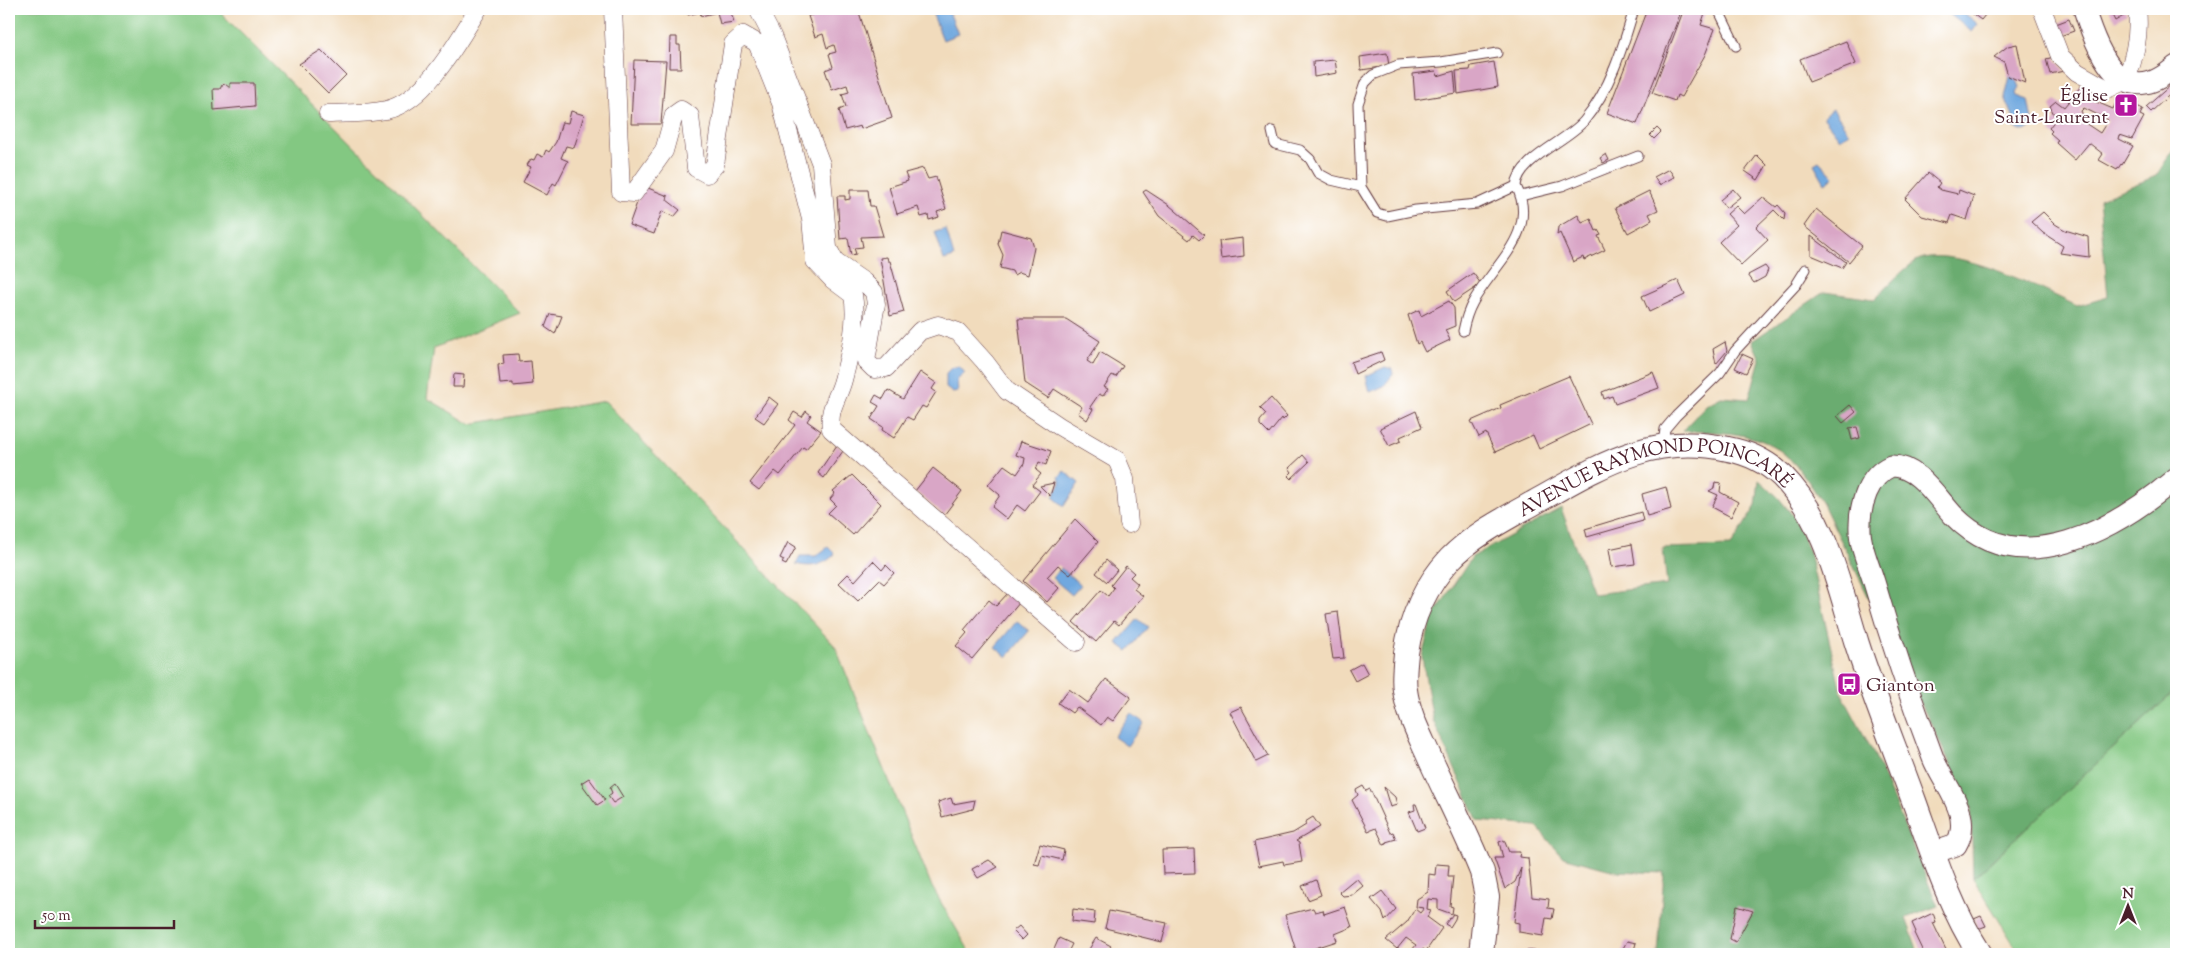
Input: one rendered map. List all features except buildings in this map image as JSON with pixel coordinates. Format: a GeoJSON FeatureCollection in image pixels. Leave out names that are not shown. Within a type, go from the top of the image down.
{"type":"FeatureCollection","features":[{"type":"Feature","properties":{"kind":"main road","name":"AVENUE RAYMOND POINCARÉ"},"geometry":{"type":"LineString","coordinates":[[1481,954],[1487,897],[1482,872],[1415,725],[1404,688],[1406,654],[1416,614],[1422,599],[1439,572],[1455,554],[1479,535],[1596,468],[1628,454],[1662,446],[1696,444],[1742,452],[1764,462],[1782,476],[1805,507],[1828,552],[1868,677],[1961,926],[1980,954]]}},
{"type":"Feature","properties":{"kind":"street"},"geometry":{"type":"LineString","coordinates":[[328,114],[388,110],[410,98],[438,71],[478,9]]}},
{"type":"Feature","properties":{"kind":"street"},"geometry":{"type":"LineString","coordinates":[[758,9],[772,36],[821,164],[828,248],[835,262],[864,282],[874,292],[876,304],[866,361],[874,369],[886,368],[920,331],[938,325],[958,332],[985,362],[1007,391],[1059,426],[1117,460],[1125,479],[1129,524]]}},
{"type":"Feature","properties":{"kind":"street"},"geometry":{"type":"LineString","coordinates":[[2042,9],[2060,56],[2077,72],[2107,89],[2126,80],[2136,49],[2139,25],[2137,9]]}},
{"type":"Feature","properties":{"kind":"street"},"geometry":{"type":"LineString","coordinates":[[2084,9],[2102,59],[2110,70],[2126,80],[2149,82],[2162,78],[2176,66]]}},
{"type":"Feature","properties":{"kind":"street"},"geometry":{"type":"LineString","coordinates":[[609,10],[621,145],[621,192],[634,193],[664,151],[674,115],[681,110],[690,116],[696,168],[707,174],[711,170],[715,165],[733,44],[743,35],[757,43],[781,103],[802,178],[811,219],[814,261],[832,280],[853,295],[856,311],[843,382],[829,416],[831,429],[1076,642]]}},
{"type":"Feature","properties":{"kind":"street"},"geometry":{"type":"LineString","coordinates":[[1933,853],[1956,845],[1961,837],[1962,824],[1959,808],[1934,760],[1883,613],[1861,541],[1860,520],[1872,480],[1891,466],[1909,469],[1974,534],[1988,542],[2002,546],[2041,548],[2061,544],[2094,532],[2128,515],[2176,478]]}},
{"type":"Feature","properties":{"kind":"lane"},"geometry":{"type":"LineString","coordinates":[[1463,331],[1473,301],[1516,241],[1521,227],[1521,196],[1516,186],[1516,180],[1534,159],[1583,122],[1600,99],[1624,42],[1634,9]]}},
{"type":"Feature","properties":{"kind":"lane"},"geometry":{"type":"LineString","coordinates":[[1718,9],[1736,46]]}},
{"type":"Feature","properties":{"kind":"lane"},"geometry":{"type":"LineString","coordinates":[[1496,52],[1450,61],[1398,65],[1373,75],[1365,83],[1358,104],[1361,187],[1376,213],[1387,216],[1416,210],[1477,204],[1516,186]]}},
{"type":"Feature","properties":{"kind":"lane"},"geometry":{"type":"LineString","coordinates":[[1272,131],[1275,144],[1300,150],[1310,159],[1318,172],[1331,180],[1361,187]]}},
{"type":"Feature","properties":{"kind":"lane"},"geometry":{"type":"LineString","coordinates":[[1521,196],[1562,186],[1638,156]]}},
{"type":"Feature","properties":{"kind":"lane"},"geometry":{"type":"LineString","coordinates":[[1662,446],[1665,429],[1720,373],[1735,351],[1796,285],[1806,269]]}},
{"type":"Feature","properties":{"kind":"green space"},"geometry":{"type":"Polygon","coordinates":[[[9,9],[217,9],[520,313],[434,348],[427,398],[470,424],[605,401],[835,646],[932,887],[971,954],[9,954],[9,9]]]}},
{"type":"Feature","properties":{"kind":"green space"},"geometry":{"type":"Polygon","coordinates":[[[2176,145],[2176,690],[1973,878],[1971,806],[1823,504],[1813,488],[1788,457],[1763,441],[1728,433],[1682,431],[1706,405],[1721,397],[1749,399],[1760,359],[1752,341],[1824,292],[1874,299],[1916,261],[1932,257],[1951,258],[1973,263],[1997,270],[2077,306],[2108,297],[2099,199],[2156,176],[2176,145]]]}},
{"type":"Feature","properties":{"kind":"green space"},"geometry":{"type":"Polygon","coordinates":[[[1759,480],[1778,497],[1794,517],[1809,552],[1841,692],[1874,754],[1938,906],[1906,918],[1919,954],[1658,954],[1664,873],[1615,871],[1563,857],[1536,826],[1478,821],[1433,720],[1422,657],[1432,618],[1472,557],[1561,508],[1593,594],[1667,585],[1663,548],[1731,546],[1756,506],[1759,480]]]}},
{"type":"Feature","properties":{"kind":"green space"},"geometry":{"type":"Polygon","coordinates":[[[2176,690],[2176,954],[2024,954],[2016,948],[1973,878],[2176,690]]]}},
{"type":"Feature","properties":{"kind":"water"},"geometry":{"type":"Polygon","coordinates":[[[948,9],[958,34],[943,40],[931,10],[948,9]]]}},
{"type":"Feature","properties":{"kind":"water"},"geometry":{"type":"Polygon","coordinates":[[[1943,9],[1959,9],[1978,24],[1972,32],[1943,9]]]}},
{"type":"Feature","properties":{"kind":"water"},"geometry":{"type":"Polygon","coordinates":[[[2010,76],[2017,80],[2020,87],[2016,93],[2017,96],[2028,100],[2033,126],[2025,131],[2015,128],[2013,116],[2005,97],[2010,76]]]}},
{"type":"Feature","properties":{"kind":"water"},"geometry":{"type":"Polygon","coordinates":[[[1833,109],[1849,133],[1840,139],[1823,117],[1833,109]]]}},
{"type":"Feature","properties":{"kind":"water"},"geometry":{"type":"Polygon","coordinates":[[[1819,161],[1834,177],[1825,183],[1814,164],[1819,161]]]}},
{"type":"Feature","properties":{"kind":"water"},"geometry":{"type":"Polygon","coordinates":[[[946,229],[954,257],[944,260],[935,232],[946,229]]]}},
{"type":"Feature","properties":{"kind":"water"},"geometry":{"type":"Polygon","coordinates":[[[959,366],[965,373],[957,380],[958,392],[953,393],[946,388],[946,373],[951,368],[959,366]]]}},
{"type":"Feature","properties":{"kind":"water"},"geometry":{"type":"Polygon","coordinates":[[[1385,367],[1392,369],[1393,374],[1384,386],[1370,392],[1366,376],[1385,367]]]}},
{"type":"Feature","properties":{"kind":"water"},"geometry":{"type":"Polygon","coordinates":[[[1064,471],[1079,483],[1064,506],[1053,497],[1061,483],[1059,477],[1064,471]]]}},
{"type":"Feature","properties":{"kind":"water"},"geometry":{"type":"Polygon","coordinates":[[[828,547],[835,554],[826,561],[812,566],[796,564],[800,556],[816,556],[828,547]]]}},
{"type":"Feature","properties":{"kind":"water"},"geometry":{"type":"Polygon","coordinates":[[[1061,568],[1081,585],[1072,595],[1052,578],[1061,568]]]}},
{"type":"Feature","properties":{"kind":"water"},"geometry":{"type":"Polygon","coordinates":[[[1138,619],[1148,627],[1128,651],[1117,643],[1138,619]]]}},
{"type":"Feature","properties":{"kind":"water"},"geometry":{"type":"Polygon","coordinates":[[[1017,621],[1029,631],[1007,657],[995,647],[1017,621]]]}},
{"type":"Feature","properties":{"kind":"water"},"geometry":{"type":"Polygon","coordinates":[[[1131,713],[1144,723],[1127,746],[1114,737],[1131,713]]]}},
{"type":"Feature","properties":{"kind":"place","name":"Église Saint-Laurent"},"geometry":{"type":"Point","coordinates":[2126,105]}},
{"type":"Feature","properties":{"kind":"place","name":"Gianton"},"geometry":{"type":"Point","coordinates":[1849,684]}}]}
